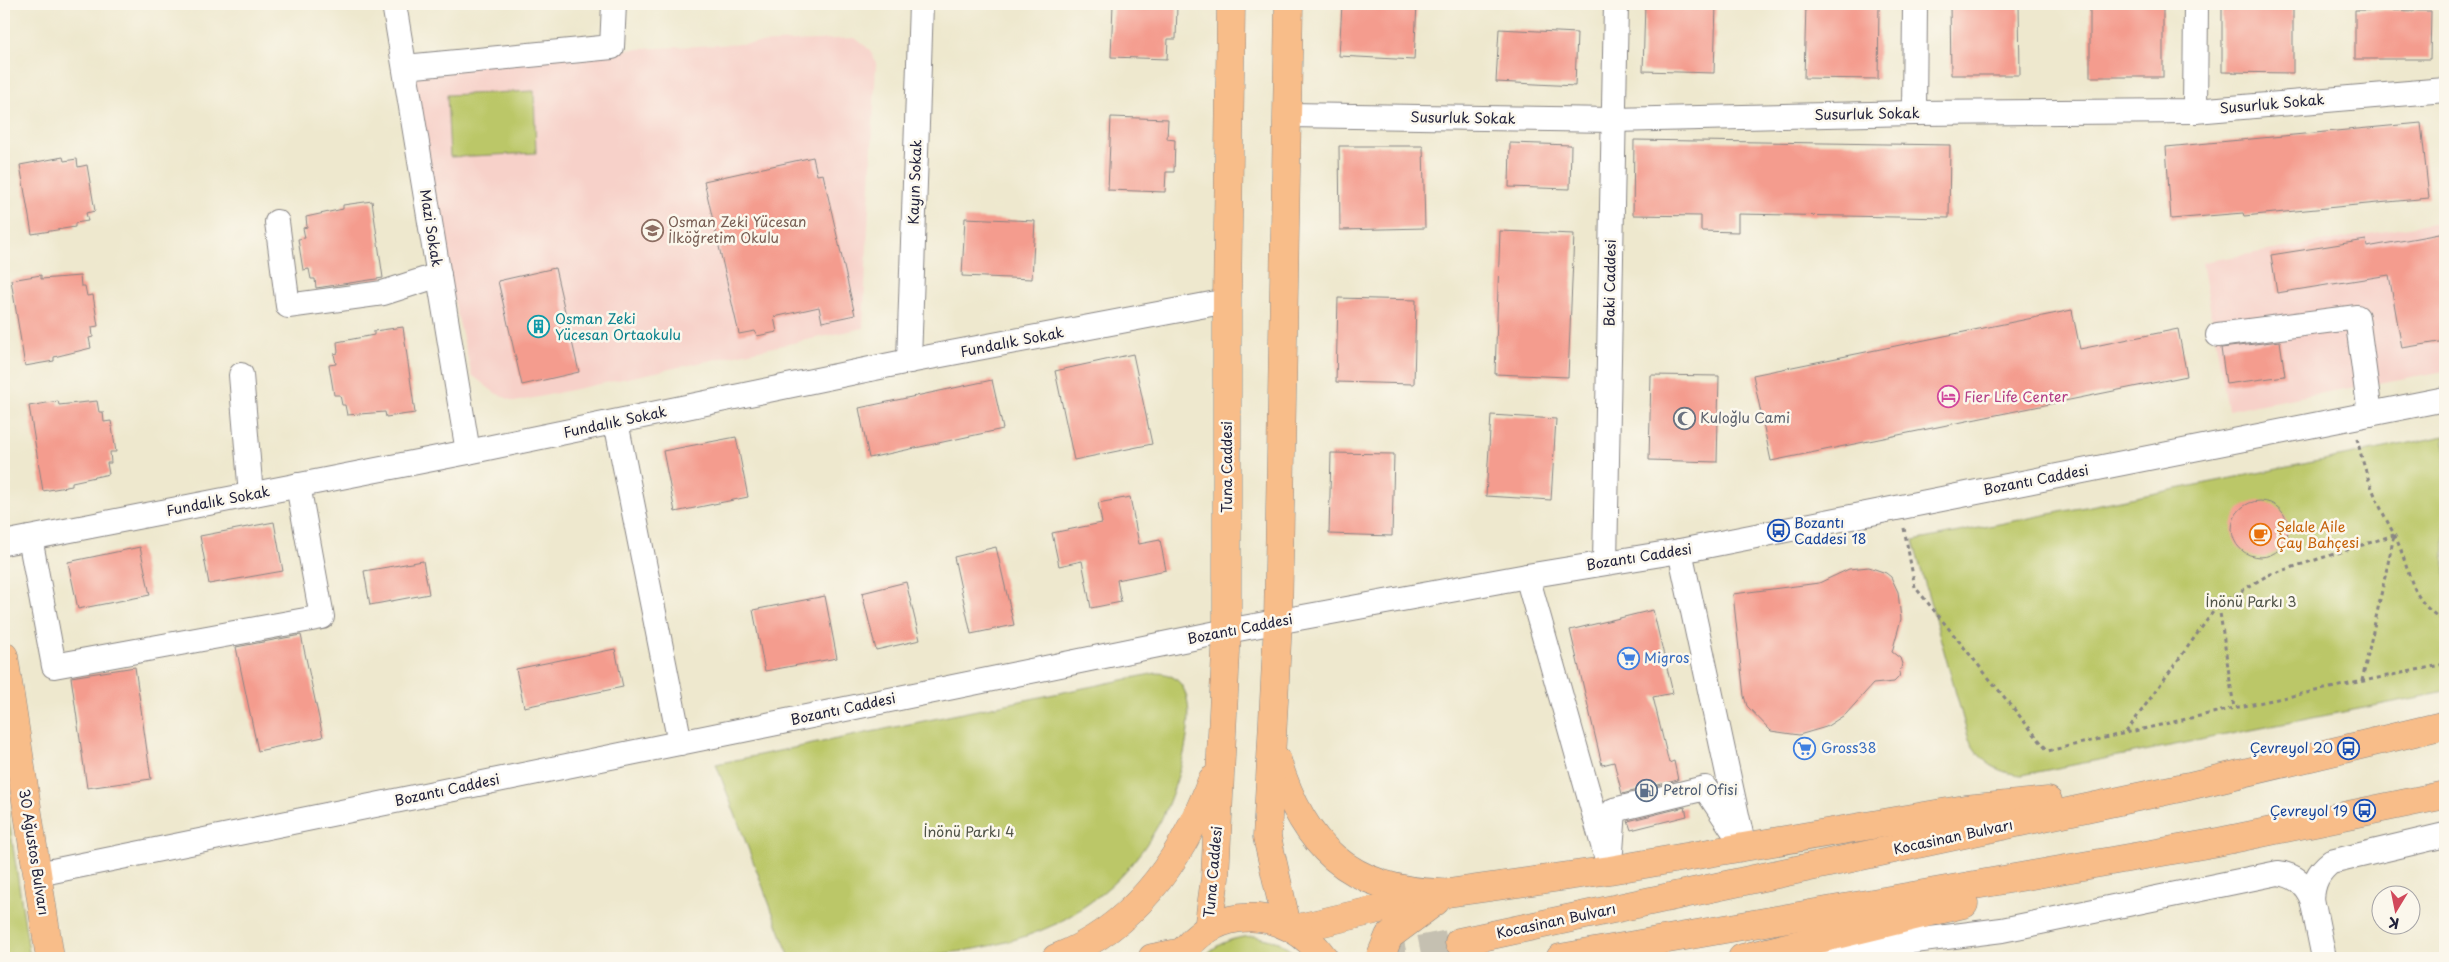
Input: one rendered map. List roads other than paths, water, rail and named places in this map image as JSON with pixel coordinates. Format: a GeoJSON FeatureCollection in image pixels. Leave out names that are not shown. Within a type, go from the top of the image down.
{"type":"FeatureCollection","features":[{"type":"Feature","properties":{"kind":"main road","name":"Tuna Caddesi"},"geometry":{"type":"LineString","coordinates":[[1208,930],[1215,878],[1227,630],[1227,301],[1231,4]]}},
{"type":"Feature","properties":{"kind":"main road"},"geometry":{"type":"LineString","coordinates":[[1289,4],[1289,115],[1278,622],[1267,837],[1291,927]]}},
{"type":"Feature","properties":{"kind":"main road","name":"30 Ağustos Bulvarı"},"geometry":{"type":"LineString","coordinates":[[4,656],[50,958]]}},
{"type":"Feature","properties":{"kind":"main road","name":"Kocasinan Bulvarı"},"geometry":{"type":"LineString","coordinates":[[1458,942],[2189,786],[2445,725]]}},
{"type":"Feature","properties":{"kind":"main road"},"geometry":{"type":"LineString","coordinates":[[1272,745],[1293,804],[1308,831],[1326,851],[1354,870],[1388,885],[1407,890],[1448,893]]}},
{"type":"Feature","properties":{"kind":"main road"},"geometry":{"type":"LineString","coordinates":[[1056,958],[1104,933],[1133,910],[1159,881],[1192,829],[1214,777],[1221,749]]}},
{"type":"Feature","properties":{"kind":"main road"},"geometry":{"type":"LineString","coordinates":[[1291,927],[1448,893],[1610,870],[1965,809],[2189,786]]}},
{"type":"Feature","properties":{"kind":"main road"},"geometry":{"type":"LineString","coordinates":[[1560,958],[2213,843],[2445,795]]}},
{"type":"Feature","properties":{"kind":"main road"},"geometry":{"type":"LineString","coordinates":[[1742,958],[2213,843]]}},
{"type":"Feature","properties":{"kind":"main road"},"geometry":{"type":"LineString","coordinates":[[1380,958],[1389,936],[1448,893]]}},
{"type":"Feature","properties":{"kind":"main road"},"geometry":{"type":"LineString","coordinates":[[1152,958],[1181,955],[1194,939],[1222,922],[1247,918],[1271,920],[1291,927],[1313,944],[1324,958]]}},
{"type":"Feature","properties":{"kind":"street","name":"Mazi Sokak"},"geometry":{"type":"LineString","coordinates":[[394,4],[468,452]]}},
{"type":"Feature","properties":{"kind":"street"},"geometry":{"type":"LineString","coordinates":[[405,67],[612,47],[614,4]]}},
{"type":"Feature","properties":{"kind":"street","name":"Kayın Sokak"},"geometry":{"type":"LineString","coordinates":[[909,361],[921,4]]}},
{"type":"Feature","properties":{"kind":"street","name":"Baki Caddesi"},"geometry":{"type":"LineString","coordinates":[[1605,562],[1616,4]]}},
{"type":"Feature","properties":{"kind":"street"},"geometry":{"type":"LineString","coordinates":[[1914,113],[1915,4]]}},
{"type":"Feature","properties":{"kind":"street"},"geometry":{"type":"LineString","coordinates":[[2195,111],[2196,4]]}},
{"type":"Feature","properties":{"kind":"street","name":"Susurluk Sokak"},"geometry":{"type":"LineString","coordinates":[[1289,115],[1613,120],[1914,113],[2195,111],[2445,90]]}},
{"type":"Feature","properties":{"kind":"street"},"geometry":{"type":"LineString","coordinates":[[276,222],[288,306],[382,293],[439,275]]}},
{"type":"Feature","properties":{"kind":"street","name":"Fundalık Sokak"},"geometry":{"type":"LineString","coordinates":[[4,543],[468,452],[909,361],[1227,301]]}},
{"type":"Feature","properties":{"kind":"street"},"geometry":{"type":"LineString","coordinates":[[2218,335],[2357,317],[2362,416]]}},
{"type":"Feature","properties":{"kind":"street"},"geometry":{"type":"LineString","coordinates":[[241,375],[251,495]]}},
{"type":"Feature","properties":{"kind":"street","name":"Bozantı Caddesi"},"geometry":{"type":"LineString","coordinates":[[38,874],[1227,630],[1605,562],[1680,551],[2445,399]]}},
{"type":"Feature","properties":{"kind":"street"},"geometry":{"type":"LineString","coordinates":[[616,422],[680,743]]}},
{"type":"Feature","properties":{"kind":"street"},"geometry":{"type":"LineString","coordinates":[[30,538],[54,666],[322,617],[298,485]]}},
{"type":"Feature","properties":{"kind":"street"},"geometry":{"type":"LineString","coordinates":[[1680,551],[1744,848]]}},
{"type":"Feature","properties":{"kind":"street"},"geometry":{"type":"LineString","coordinates":[[1527,576],[1610,870]]}},
{"type":"Feature","properties":{"kind":"street"},"geometry":{"type":"LineString","coordinates":[[1610,870],[1614,810],[1705,788],[1744,848]]}},
{"type":"Feature","properties":{"kind":"street"},"geometry":{"type":"LineString","coordinates":[[2312,899],[2315,880],[2320,872],[2331,862],[2445,835]]}},
{"type":"Feature","properties":{"kind":"street"},"geometry":{"type":"LineString","coordinates":[[1774,958],[2002,930],[2269,873],[2287,874],[2303,883],[2312,899],[2324,958]]}},
{"type":"Feature","properties":{"kind":"tunnel"},"geometry":{"type":"LineString","coordinates":[[1379,958],[1459,942]]}},
{"type":"Feature","properties":{"kind":"place","name":"Osman Zeki Yücesan İlköğretim Okulu"},"geometry":{"type":"Point","coordinates":[652,230]}},
{"type":"Feature","properties":{"kind":"place","name":"Osman Zeki Yücesan Ortaokulu"},"geometry":{"type":"Point","coordinates":[539,327]}},
{"type":"Feature","properties":{"kind":"place","name":"Fier Life Center"},"geometry":{"type":"Point","coordinates":[1948,397]}},
{"type":"Feature","properties":{"kind":"place","name":"Kuloğlu Cami"},"geometry":{"type":"Point","coordinates":[1684,418]}},
{"type":"Feature","properties":{"kind":"place","name":"Bozantı Caddesi 18"},"geometry":{"type":"Point","coordinates":[1778,531]}},
{"type":"Feature","properties":{"kind":"place","name":"Şelale Aile Çay Bahçesi"},"geometry":{"type":"Point","coordinates":[2260,535]}},
{"type":"Feature","properties":{"kind":"place","name":"Migros"},"geometry":{"type":"Point","coordinates":[1628,658]}},
{"type":"Feature","properties":{"kind":"place","name":"Gross38"},"geometry":{"type":"Point","coordinates":[1805,748]}},
{"type":"Feature","properties":{"kind":"place","name":"Çevreyol 20"},"geometry":{"type":"Point","coordinates":[2349,748]}},
{"type":"Feature","properties":{"kind":"place","name":"Petrol Ofisi"},"geometry":{"type":"Point","coordinates":[1647,790]}},
{"type":"Feature","properties":{"kind":"place","name":"Çevreyol 19"},"geometry":{"type":"Point","coordinates":[2364,811]}},
{"type":"Feature","properties":{"kind":"park label","name":"İnönü Parkı 3"},"geometry":{"type":"Point","coordinates":[2251,602]}},
{"type":"Feature","properties":{"kind":"park label","name":"İnönü Parkı 4"},"geometry":{"type":"Point","coordinates":[969,832]}}]}
